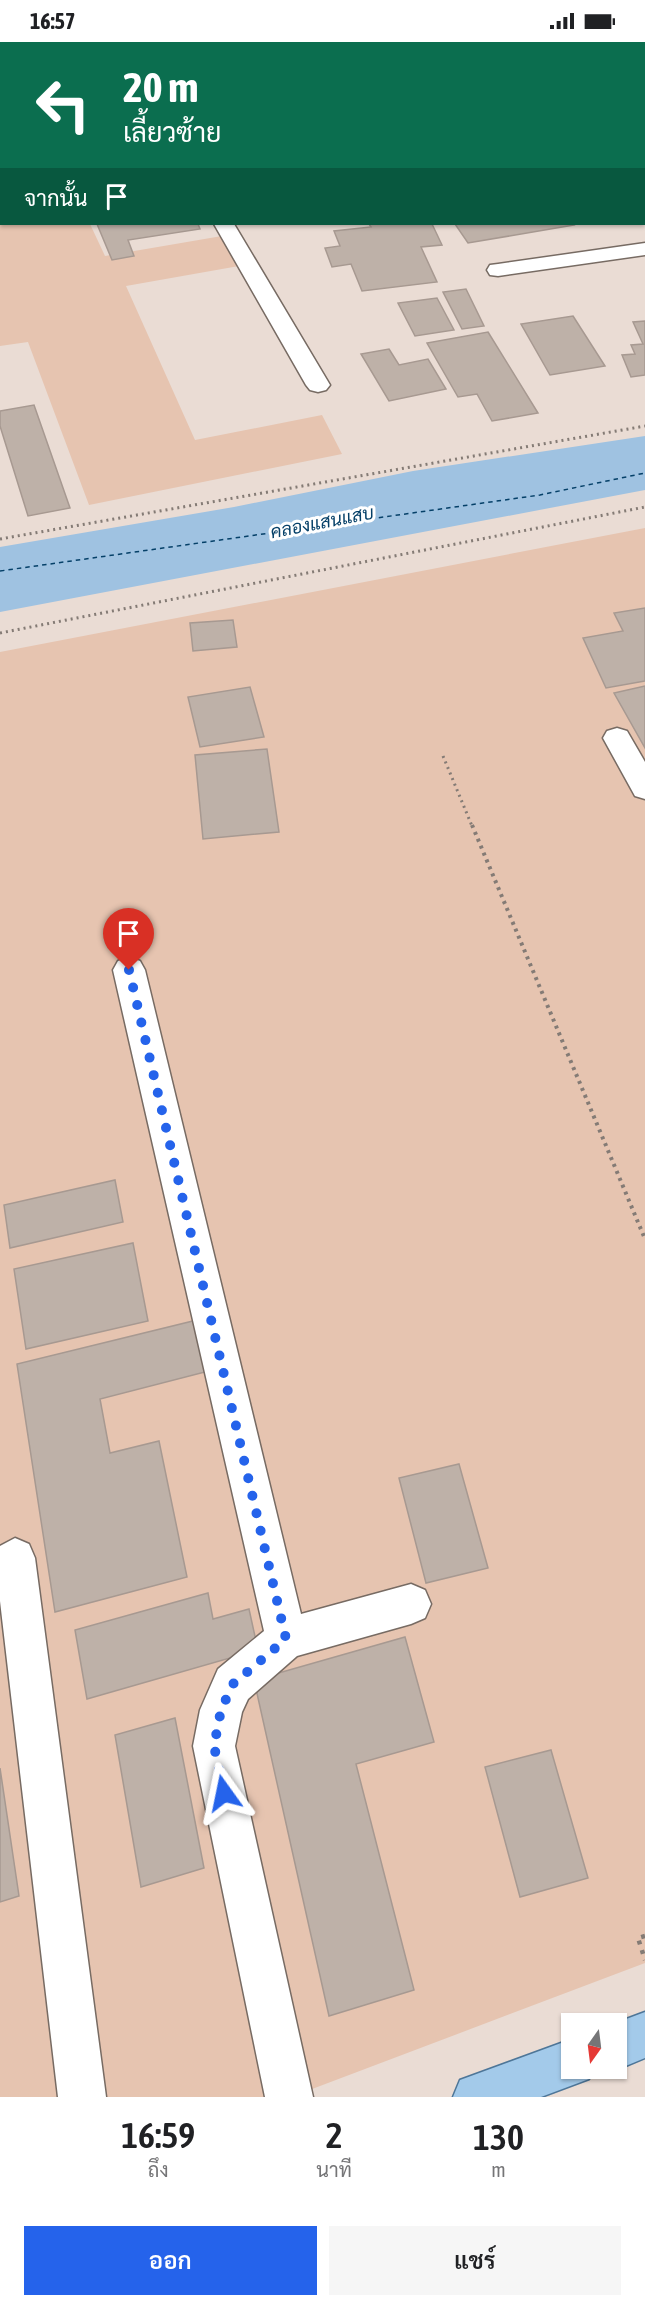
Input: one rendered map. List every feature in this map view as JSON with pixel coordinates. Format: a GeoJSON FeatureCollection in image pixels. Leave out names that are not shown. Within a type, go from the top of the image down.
{"type":"FeatureCollection","features":[{"type":"Feature","properties":{"kind":"main road"},"geometry":{"type":"LineString","coordinates":[[627,2042],[645,2035]]}},
{"type":"Feature","properties":{"kind":"main road"},"geometry":{"type":"LineString","coordinates":[[477,2097],[561,2066]]}},
{"type":"Feature","properties":{"kind":"street"},"geometry":{"type":"LineString","coordinates":[[225,225],[318,385]]}},
{"type":"Feature","properties":{"kind":"street"},"geometry":{"type":"LineString","coordinates":[[498,270],[645,249]]}},
{"type":"Feature","properties":{"kind":"street"},"geometry":{"type":"LineString","coordinates":[[617,738],[645,788]]}},
{"type":"Feature","properties":{"kind":"street"},"geometry":{"type":"LineString","coordinates":[[129,970],[286,1639]]}},
{"type":"Feature","properties":{"kind":"street"},"geometry":{"type":"LineString","coordinates":[[15,1558],[82,2097]]}},
{"type":"Feature","properties":{"kind":"street"},"geometry":{"type":"LineString","coordinates":[[289,2097],[214,1746],[221,1710],[233,1684],[286,1639],[411,1604]]}},
{"type":"Feature","properties":{"kind":"path"},"geometry":{"type":"LineString","coordinates":[[0,538],[645,426]]}},
{"type":"Feature","properties":{"kind":"path"},"geometry":{"type":"LineString","coordinates":[[0,633],[645,507]]}},
{"type":"Feature","properties":{"kind":"path"},"geometry":{"type":"LineString","coordinates":[[443,756],[645,1239]]}},
{"type":"Feature","properties":{"kind":"path"},"geometry":{"type":"LineString","coordinates":[[645,1936],[638,1938],[645,1960]]}},
{"type":"Feature","properties":{"kind":"shaded area"},"geometry":{"type":"Polygon","coordinates":[[[0,225],[90,225],[105,256],[222,236],[239,266],[126,286],[195,440],[322,415],[342,454],[89,505],[28,342],[0,346],[0,225]]]}},
{"type":"Feature","properties":{"kind":"shaded area"},"geometry":{"type":"Polygon","coordinates":[[[645,528],[645,1963],[291,2097],[0,2097],[0,652],[645,528]]]}},
{"type":"Feature","properties":{"kind":"water","name":"คลองแสนแสบ"},"geometry":{"type":"Polygon","coordinates":[[[645,436],[645,490],[0,612],[0,547],[234,507],[413,471],[645,436]]]}},
{"type":"Feature","properties":{"kind":"building"},"geometry":{"type":"Polygon","coordinates":[[[97,225],[198,225],[200,229],[128,240],[134,256],[112,260],[97,225]]]}},
{"type":"Feature","properties":{"kind":"building"},"geometry":{"type":"Polygon","coordinates":[[[370,225],[432,225],[442,245],[421,247],[437,282],[362,291],[351,264],[332,267],[325,248],[340,246],[334,231],[371,227],[370,225]]]}},
{"type":"Feature","properties":{"kind":"building"},"geometry":{"type":"Polygon","coordinates":[[[456,225],[574,225],[468,243],[456,225]]]}},
{"type":"Feature","properties":{"kind":"building"},"geometry":{"type":"Polygon","coordinates":[[[466,289],[484,326],[462,329],[443,292],[466,289]]]}},
{"type":"Feature","properties":{"kind":"building"},"geometry":{"type":"Polygon","coordinates":[[[437,298],[454,330],[415,336],[398,303],[437,298]]]}},
{"type":"Feature","properties":{"kind":"building"},"geometry":{"type":"Polygon","coordinates":[[[573,316],[605,366],[550,375],[521,324],[573,316]]]}},
{"type":"Feature","properties":{"kind":"building"},"geometry":{"type":"Polygon","coordinates":[[[645,321],[645,375],[631,377],[622,355],[635,354],[631,345],[643,344],[633,322],[645,321]]]}},
{"type":"Feature","properties":{"kind":"building"},"geometry":{"type":"Polygon","coordinates":[[[488,332],[538,413],[492,421],[477,394],[458,397],[427,343],[488,332]]]}},
{"type":"Feature","properties":{"kind":"building"},"geometry":{"type":"Polygon","coordinates":[[[389,349],[399,365],[428,359],[446,389],[389,401],[361,354],[389,349]]]}},
{"type":"Feature","properties":{"kind":"building"},"geometry":{"type":"Polygon","coordinates":[[[34,405],[70,508],[28,516],[0,426],[0,411],[34,405]]]}},
{"type":"Feature","properties":{"kind":"building"},"geometry":{"type":"Polygon","coordinates":[[[645,608],[645,681],[606,688],[583,638],[623,631],[614,613],[645,608]]]}},
{"type":"Feature","properties":{"kind":"building"},"geometry":{"type":"Polygon","coordinates":[[[233,620],[237,647],[193,651],[190,623],[233,620]]]}},
{"type":"Feature","properties":{"kind":"building"},"geometry":{"type":"Polygon","coordinates":[[[645,686],[645,748],[614,693],[645,686]]]}},
{"type":"Feature","properties":{"kind":"building"},"geometry":{"type":"Polygon","coordinates":[[[250,687],[264,737],[200,747],[188,697],[250,687]]]}},
{"type":"Feature","properties":{"kind":"building"},"geometry":{"type":"Polygon","coordinates":[[[267,749],[279,832],[203,839],[195,755],[267,749]]]}},
{"type":"Feature","properties":{"kind":"building"},"geometry":{"type":"Polygon","coordinates":[[[115,1180],[123,1222],[10,1248],[4,1205],[115,1180]]]}},
{"type":"Feature","properties":{"kind":"building"},"geometry":{"type":"Polygon","coordinates":[[[133,1243],[148,1321],[26,1349],[14,1269],[133,1243]]]}},
{"type":"Feature","properties":{"kind":"building"},"geometry":{"type":"Polygon","coordinates":[[[193,1321],[205,1372],[100,1399],[110,1453],[159,1441],[187,1577],[55,1612],[17,1364],[193,1321]]]}},
{"type":"Feature","properties":{"kind":"building"},"geometry":{"type":"Polygon","coordinates":[[[459,1464],[488,1568],[426,1583],[399,1478],[459,1464]]]}},
{"type":"Feature","properties":{"kind":"building"},"geometry":{"type":"Polygon","coordinates":[[[208,1593],[213,1619],[249,1609],[258,1650],[87,1699],[75,1630],[208,1593]]]}},
{"type":"Feature","properties":{"kind":"building"},"geometry":{"type":"Polygon","coordinates":[[[405,1637],[434,1742],[356,1764],[414,1990],[329,2016],[254,1680],[405,1637]]]}},
{"type":"Feature","properties":{"kind":"building"},"geometry":{"type":"Polygon","coordinates":[[[175,1718],[204,1868],[141,1887],[115,1735],[175,1718]]]}},
{"type":"Feature","properties":{"kind":"building"},"geometry":{"type":"Polygon","coordinates":[[[551,1750],[588,1878],[520,1897],[485,1767],[551,1750]]]}},
{"type":"Feature","properties":{"kind":"building"},"geometry":{"type":"Polygon","coordinates":[[[0,1768],[19,1896],[0,1902],[0,1768]]]}},
{"type":"Feature","properties":{"kind":"ferry route"},"geometry":{"type":"LineString","coordinates":[[0,571],[540,495],[645,473]]}},
{"type":"Feature","properties":{"kind":"route"},"geometry":{"type":"LineString","coordinates":[[129,970],[286,1639],[233,1684],[221,1710],[214,1746],[224,1793]]}}]}
